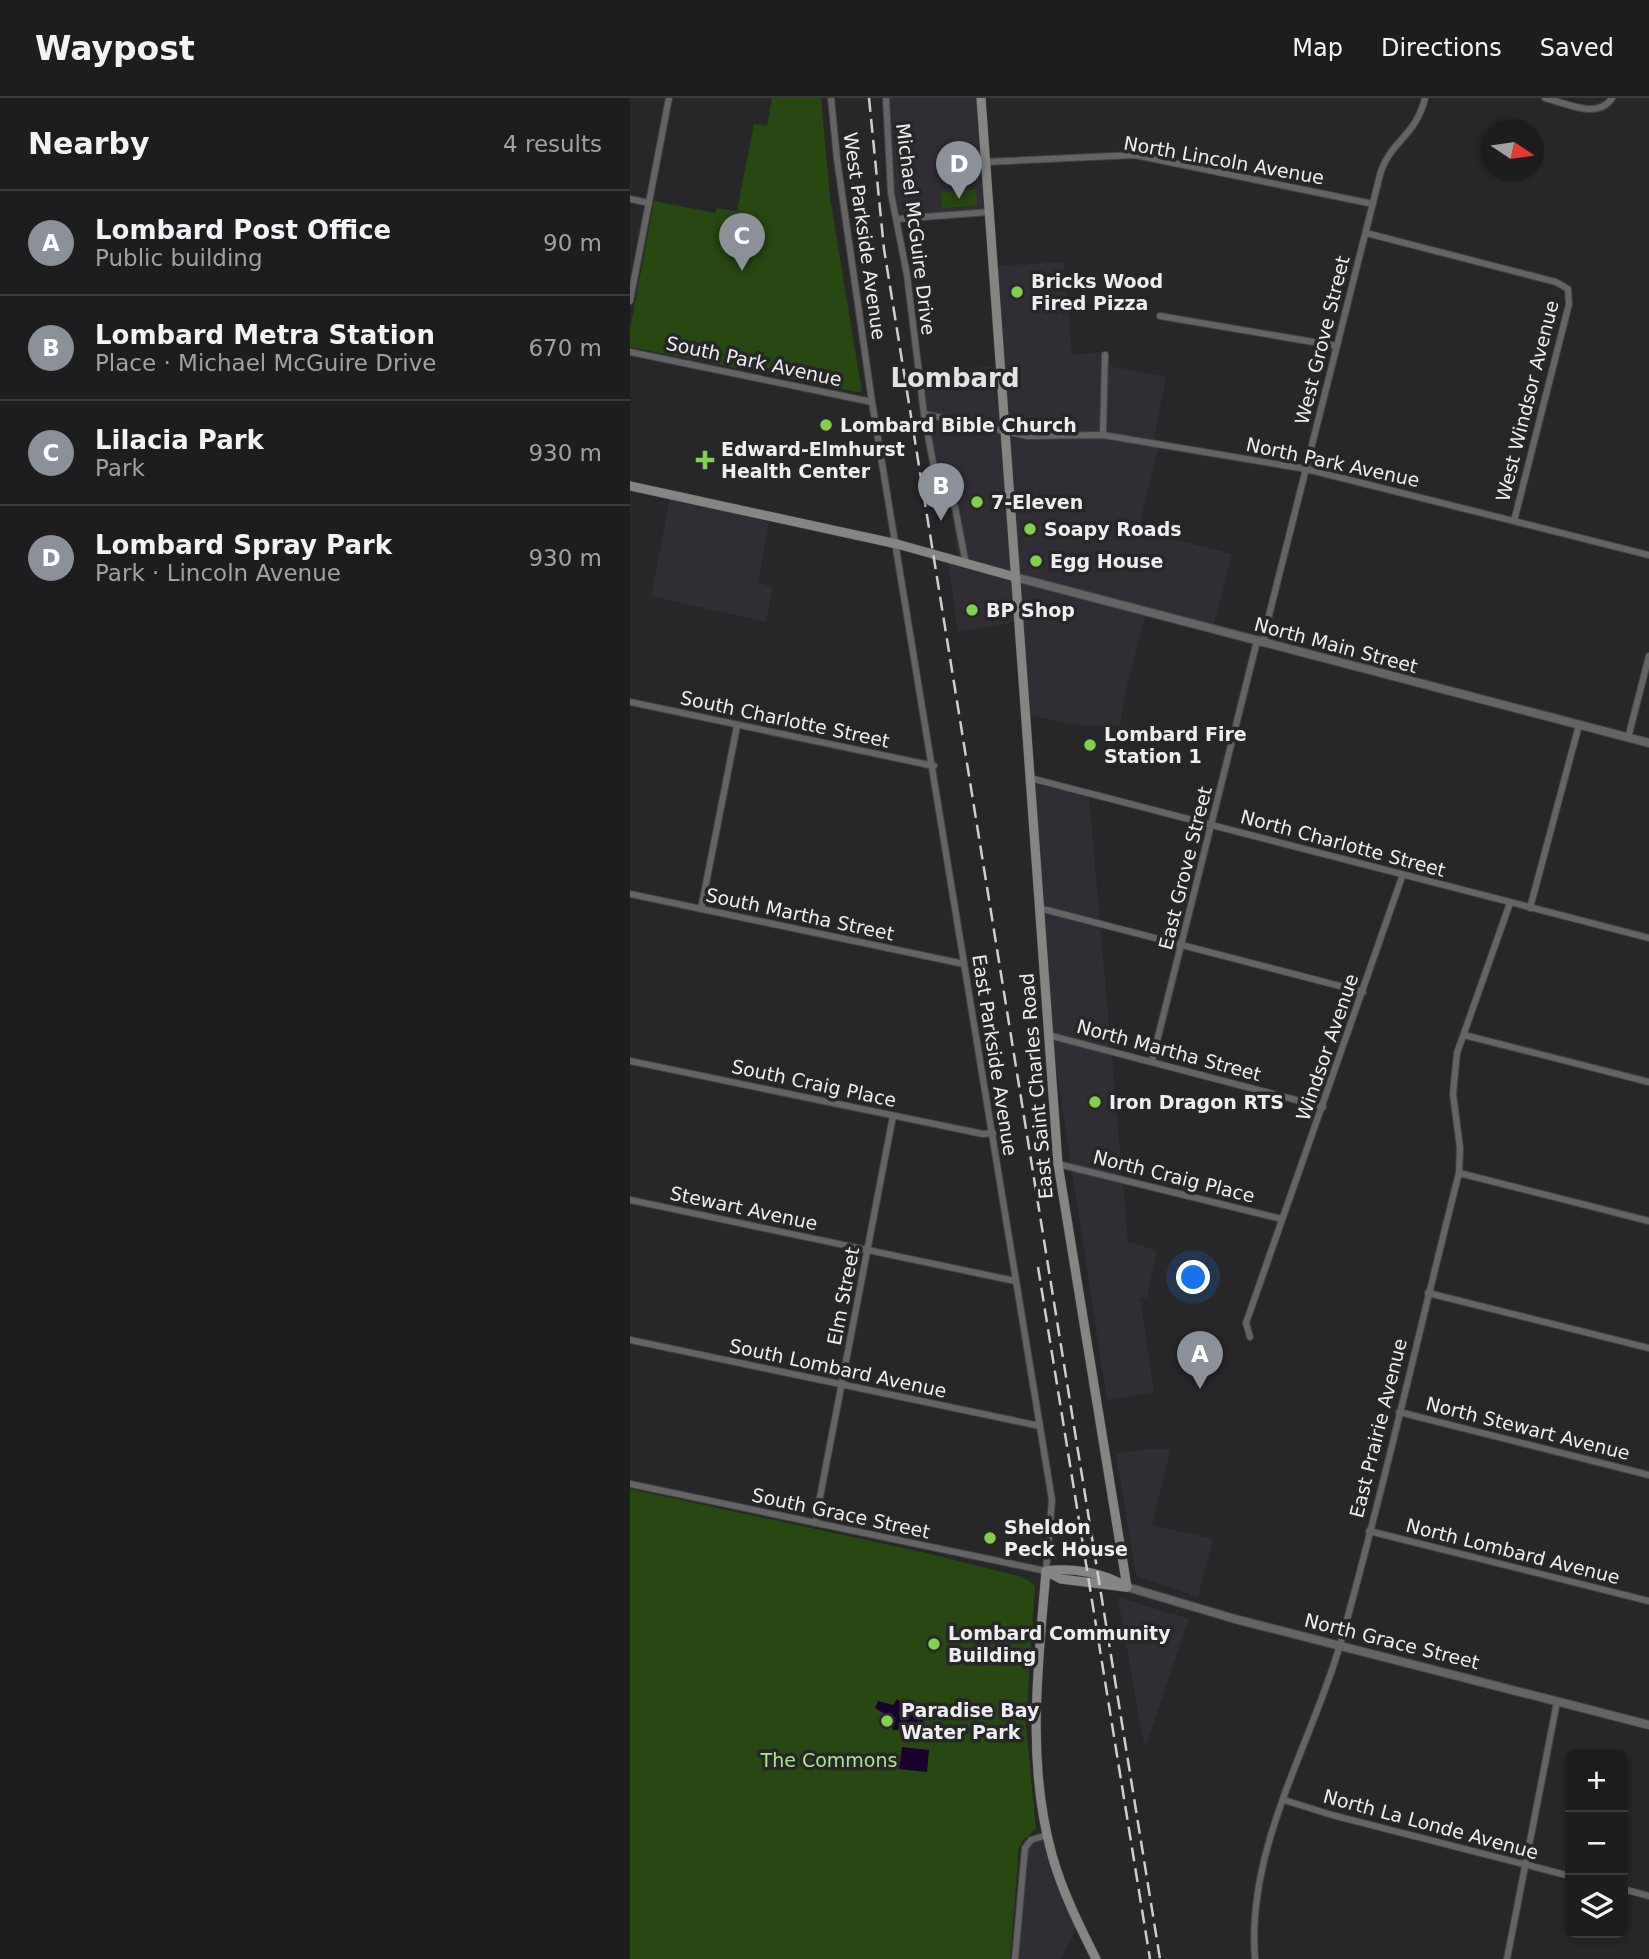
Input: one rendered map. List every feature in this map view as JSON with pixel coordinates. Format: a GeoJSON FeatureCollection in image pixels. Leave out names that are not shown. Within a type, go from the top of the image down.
{"type":"FeatureCollection","features":[{"type":"Feature","properties":{"kind":"main road","name":"East Saint Charles Road"},"geometry":{"type":"LineString","coordinates":[[981,98],[1058,1164],[1127,1587]]}},
{"type":"Feature","properties":{"kind":"main road"},"geometry":{"type":"LineString","coordinates":[[630,486],[897,544],[1015,577]]}},
{"type":"Feature","properties":{"kind":"main road","name":"North Grace Street"},"geometry":{"type":"LineString","coordinates":[[1046,1572],[1061,1569],[1108,1576],[1127,1587]]}},
{"type":"Feature","properties":{"kind":"main road"},"geometry":{"type":"LineString","coordinates":[[1046,1572],[1035,1723],[1037,1772],[1047,1835],[1062,1884],[1096,1959]]}},
{"type":"Feature","properties":{"kind":"street"},"geometry":{"type":"LineString","coordinates":[[630,302],[669,98]]}},
{"type":"Feature","properties":{"kind":"street","name":"West Parkside Avenue"},"geometry":{"type":"LineString","coordinates":[[831,98],[837,159],[872,402],[897,544]]}},
{"type":"Feature","properties":{"kind":"street","name":"Michael McGuire Drive"},"geometry":{"type":"LineString","coordinates":[[886,98],[887,153],[924,414],[937,484],[957,516],[966,565]]}},
{"type":"Feature","properties":{"kind":"street","name":"West Grove Street"},"geometry":{"type":"LineString","coordinates":[[1259,642],[1385,159],[1417,123],[1425,98]]}},
{"type":"Feature","properties":{"kind":"street"},"geometry":{"type":"LineString","coordinates":[[1545,98],[1589,110],[1604,107],[1612,98]]}},
{"type":"Feature","properties":{"kind":"street","name":"North Lincoln Avenue"},"geometry":{"type":"LineString","coordinates":[[985,162],[1135,155],[1373,204]]}},
{"type":"Feature","properties":{"kind":"street"},"geometry":{"type":"LineString","coordinates":[[630,199],[649,203]]}},
{"type":"Feature","properties":{"kind":"street"},"geometry":{"type":"LineString","coordinates":[[897,219],[989,212]]}},
{"type":"Feature","properties":{"kind":"street","name":"West Windsor Avenue"},"geometry":{"type":"LineString","coordinates":[[1366,233],[1556,282],[1567,289],[1569,304],[1514,521]]}},
{"type":"Feature","properties":{"kind":"street"},"geometry":{"type":"LineString","coordinates":[[1160,316],[1337,346]]}},
{"type":"Feature","properties":{"kind":"street","name":"South Park Avenue"},"geometry":{"type":"LineString","coordinates":[[630,352],[872,402]]}},
{"type":"Feature","properties":{"kind":"street"},"geometry":{"type":"LineString","coordinates":[[1103,435],[1105,355]]}},
{"type":"Feature","properties":{"kind":"street"},"geometry":{"type":"LineString","coordinates":[[924,414],[1005,431]]}},
{"type":"Feature","properties":{"kind":"street","name":"North Park Avenue"},"geometry":{"type":"LineString","coordinates":[[1005,431],[1028,436],[1103,435],[1306,469],[1649,555]]}},
{"type":"Feature","properties":{"kind":"street","name":"East Parkside Avenue"},"geometry":{"type":"LineString","coordinates":[[897,544],[1052,1500],[1046,1572]]}},
{"type":"Feature","properties":{"kind":"street","name":"North Main Street"},"geometry":{"type":"LineString","coordinates":[[1015,577],[1649,743]]}},
{"type":"Feature","properties":{"kind":"street","name":"East Grove Street"},"geometry":{"type":"LineString","coordinates":[[1152,1061],[1259,642]]}},
{"type":"Feature","properties":{"kind":"street"},"geometry":{"type":"LineString","coordinates":[[1629,738],[1649,656]]}},
{"type":"Feature","properties":{"kind":"street","name":"South Charlotte Street"},"geometry":{"type":"LineString","coordinates":[[630,702],[934,765]]}},
{"type":"Feature","properties":{"kind":"street"},"geometry":{"type":"LineString","coordinates":[[1530,908],[1579,725]]}},
{"type":"Feature","properties":{"kind":"street"},"geometry":{"type":"LineString","coordinates":[[701,909],[737,726]]}},
{"type":"Feature","properties":{"kind":"street","name":"North Charlotte Street"},"geometry":{"type":"LineString","coordinates":[[1030,778],[1649,938]]}},
{"type":"Feature","properties":{"kind":"street","name":"Windsor Avenue"},"geometry":{"type":"LineString","coordinates":[[1250,1338],[1247,1323],[1277,1230],[1323,1107],[1403,874]]}},
{"type":"Feature","properties":{"kind":"street","name":"South Martha Street"},"geometry":{"type":"LineString","coordinates":[[630,894],[964,964]]}},
{"type":"Feature","properties":{"kind":"street","name":"East Prairie Avenue"},"geometry":{"type":"LineString","coordinates":[[1255,1959],[1254,1916],[1259,1884],[1284,1800],[1339,1646],[1459,1173],[1461,1160],[1453,1080],[1464,1035],[1510,903]]}},
{"type":"Feature","properties":{"kind":"street"},"geometry":{"type":"LineString","coordinates":[[1039,908],[1363,992]]}},
{"type":"Feature","properties":{"kind":"street","name":"North Martha Street"},"geometry":{"type":"LineString","coordinates":[[1048,1035],[1323,1107]]}},
{"type":"Feature","properties":{"kind":"street"},"geometry":{"type":"LineString","coordinates":[[1464,1035],[1649,1082]]}},
{"type":"Feature","properties":{"kind":"street","name":"South Craig Place"},"geometry":{"type":"LineString","coordinates":[[630,1061],[893,1116],[993,1133]]}},
{"type":"Feature","properties":{"kind":"street","name":"Elm Street"},"geometry":{"type":"LineString","coordinates":[[815,1523],[893,1116]]}},
{"type":"Feature","properties":{"kind":"street","name":"North Craig Place"},"geometry":{"type":"LineString","coordinates":[[1058,1164],[1282,1219]]}},
{"type":"Feature","properties":{"kind":"street"},"geometry":{"type":"LineString","coordinates":[[1459,1173],[1649,1221]]}},
{"type":"Feature","properties":{"kind":"street","name":"Stewart Avenue"},"geometry":{"type":"LineString","coordinates":[[630,1200],[1015,1281]]}},
{"type":"Feature","properties":{"kind":"street"},"geometry":{"type":"LineString","coordinates":[[1428,1293],[1649,1348]]}},
{"type":"Feature","properties":{"kind":"street","name":"South Lombard Avenue"},"geometry":{"type":"LineString","coordinates":[[630,1340],[1040,1426]]}},
{"type":"Feature","properties":{"kind":"street","name":"North Stewart Avenue"},"geometry":{"type":"LineString","coordinates":[[1399,1412],[1649,1475]]}},
{"type":"Feature","properties":{"kind":"street","name":"South Grace Street"},"geometry":{"type":"LineString","coordinates":[[630,1484],[1046,1572]]}},
{"type":"Feature","properties":{"kind":"street","name":"North Lombard Avenue"},"geometry":{"type":"LineString","coordinates":[[1369,1531],[1649,1601]]}},
{"type":"Feature","properties":{"kind":"street","name":"North Grace Street"},"geometry":{"type":"LineString","coordinates":[[1127,1587],[1339,1646],[1649,1725]]}},
{"type":"Feature","properties":{"kind":"street"},"geometry":{"type":"LineString","coordinates":[[1507,1959],[1557,1702]]}},
{"type":"Feature","properties":{"kind":"street","name":"North La Londe Avenue"},"geometry":{"type":"LineString","coordinates":[[1284,1800],[1332,1815],[1566,1875]]}},
{"type":"Feature","properties":{"kind":"street"},"geometry":{"type":"LineString","coordinates":[[1015,1959],[1025,1848],[1031,1840],[1047,1835]]}},
{"type":"Feature","properties":{"kind":"street"},"geometry":{"type":"LineString","coordinates":[[1628,1890],[1649,1896]]}},
{"type":"Feature","properties":{"kind":"shaded area"},"geometry":{"type":"Polygon","coordinates":[[[889,98],[977,98],[986,215],[900,221],[890,159],[889,98]]]}},
{"type":"Feature","properties":{"kind":"shaded area"},"geometry":{"type":"Polygon","coordinates":[[[1064,262],[1072,355],[1109,351],[1108,366],[1166,377],[1154,438],[1159,446],[1138,530],[1232,554],[1212,633],[1145,616],[1124,698],[1120,726],[1075,725],[1029,715],[998,266],[1064,262]]]}},
{"type":"Feature","properties":{"kind":"shaded area"},"geometry":{"type":"Polygon","coordinates":[[[998,366],[1012,574],[958,560],[951,508],[936,495],[915,372],[998,366]]]}},
{"type":"Feature","properties":{"kind":"shaded area"},"geometry":{"type":"Polygon","coordinates":[[[670,498],[769,522],[758,582],[773,588],[766,622],[651,596],[670,498]]]}},
{"type":"Feature","properties":{"kind":"shaded area"},"geometry":{"type":"Polygon","coordinates":[[[948,563],[1011,581],[1015,622],[958,632],[948,563]]]}},
{"type":"Feature","properties":{"kind":"shaded area"},"geometry":{"type":"Polygon","coordinates":[[[1034,784],[1089,797],[1128,1242],[1157,1250],[1147,1298],[1140,1297],[1154,1392],[1107,1400],[1051,1033],[1034,784]]]}},
{"type":"Feature","properties":{"kind":"shaded area"},"geometry":{"type":"Polygon","coordinates":[[[1145,1449],[1171,1449],[1152,1525],[1213,1539],[1198,1597],[1136,1576],[1116,1454],[1145,1449]]]}},
{"type":"Feature","properties":{"kind":"shaded area"},"geometry":{"type":"Polygon","coordinates":[[[1118,1597],[1189,1619],[1145,1748],[1139,1718],[1118,1597]]]}},
{"type":"Feature","properties":{"kind":"shaded area"},"geometry":{"type":"Polygon","coordinates":[[[897,1699],[910,1710],[924,1713],[922,1732],[899,1724],[898,1730],[893,1730],[888,1716],[875,1708],[878,1701],[893,1705],[897,1699]]]}},
{"type":"Feature","properties":{"kind":"shaded area"},"geometry":{"type":"Polygon","coordinates":[[[902,1747],[929,1750],[927,1772],[899,1769],[902,1747]]]}},
{"type":"Feature","properties":{"kind":"shaded area"},"geometry":{"type":"Polygon","coordinates":[[[1046,1840],[1077,1926],[1061,1959],[1017,1959],[1027,1851],[1029,1845],[1046,1840]]]}},
{"type":"Feature","properties":{"kind":"green space"},"geometry":{"type":"Polygon","coordinates":[[[772,98],[821,98],[830,197],[862,393],[630,347],[630,330],[654,201],[715,213],[717,208],[737,211],[754,124],[767,126],[772,98]]]}},
{"type":"Feature","properties":{"kind":"green space"},"geometry":{"type":"Polygon","coordinates":[[[976,190],[977,206],[942,208],[941,192],[976,190]]]}},
{"type":"Feature","properties":{"kind":"green space","name":"The Commons"},"geometry":{"type":"Polygon","coordinates":[[[630,1489],[922,1552],[1022,1577],[1035,1585],[1026,1725],[1036,1829],[1023,1840],[1019,1848],[1010,1959],[630,1959],[630,1489]]]}},
{"type":"Feature","properties":{"kind":"railway"},"geometry":{"type":"LineString","coordinates":[[869,98],[884,249],[1160,1959]]}},
{"type":"Feature","properties":{"kind":"railway"},"geometry":{"type":"LineString","coordinates":[[1038,1267],[1150,1959]]}},
{"type":"Feature","properties":{"kind":"place","name":"Lombard Spray Park"},"geometry":{"type":"Point","coordinates":[959,199]}},
{"type":"Feature","properties":{"kind":"place","name":"Lilacia Park"},"geometry":{"type":"Point","coordinates":[742,271]}},
{"type":"Feature","properties":{"kind":"place","name":"Bricks Wood Fired Pizza"},"geometry":{"type":"Point","coordinates":[1017,292]}},
{"type":"Feature","properties":{"kind":"place","name":"Lombard Bible Church"},"geometry":{"type":"Point","coordinates":[826,425]}},
{"type":"Feature","properties":{"kind":"place","name":"Edward-Elmhurst Health Center"},"geometry":{"type":"Point","coordinates":[705,460]}},
{"type":"Feature","properties":{"kind":"place","name":"7-Eleven"},"geometry":{"type":"Point","coordinates":[977,502]}},
{"type":"Feature","properties":{"kind":"place","name":"Lombard Metra Station"},"geometry":{"type":"Point","coordinates":[941,521]}},
{"type":"Feature","properties":{"kind":"place","name":"Soapy Roads"},"geometry":{"type":"Point","coordinates":[1030,529]}},
{"type":"Feature","properties":{"kind":"place","name":"Egg House"},"geometry":{"type":"Point","coordinates":[1036,561]}},
{"type":"Feature","properties":{"kind":"place","name":"BP Shop"},"geometry":{"type":"Point","coordinates":[972,610]}},
{"type":"Feature","properties":{"kind":"place","name":"Lombard Fire Station 1"},"geometry":{"type":"Point","coordinates":[1090,745]}},
{"type":"Feature","properties":{"kind":"place","name":"Iron Dragon RTS"},"geometry":{"type":"Point","coordinates":[1095,1102]}},
{"type":"Feature","properties":{"kind":"place","name":"Lombard Post Office"},"geometry":{"type":"Point","coordinates":[1200,1389]}},
{"type":"Feature","properties":{"kind":"place","name":"Sheldon Peck House"},"geometry":{"type":"Point","coordinates":[990,1538]}},
{"type":"Feature","properties":{"kind":"place","name":"Lombard Community Building"},"geometry":{"type":"Point","coordinates":[934,1644]}},
{"type":"Feature","properties":{"kind":"place","name":"Paradise Bay Water Park"},"geometry":{"type":"Point","coordinates":[887,1721]}},
{"type":"Feature","properties":{"kind":"district","name":"Lombard"},"geometry":{"type":"Point","coordinates":[955,378]}}]}
